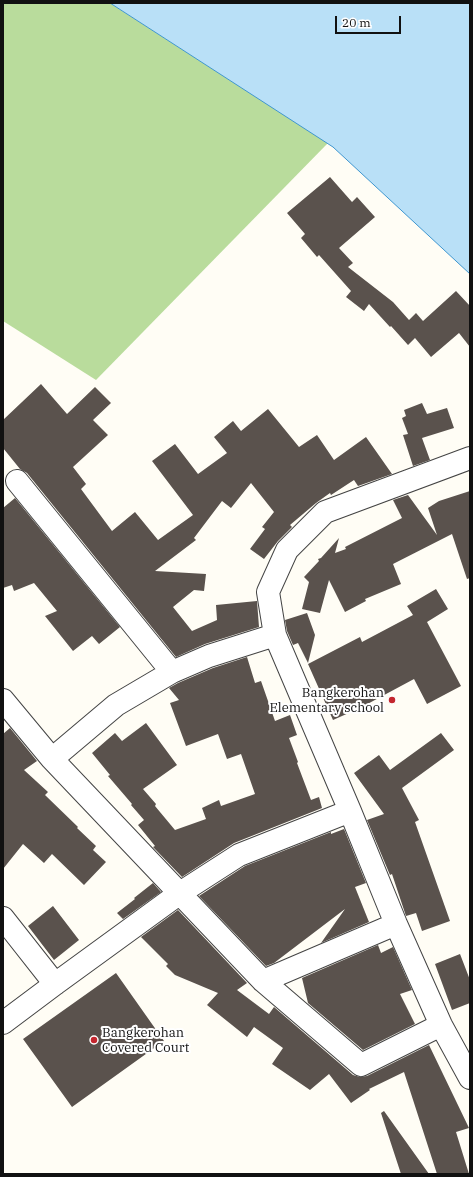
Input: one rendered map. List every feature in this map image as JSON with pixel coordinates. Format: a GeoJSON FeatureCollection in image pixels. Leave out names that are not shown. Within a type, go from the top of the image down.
{"type":"FeatureCollection","features":[{"type":"Feature","properties":{"kind":"street"},"geometry":{"type":"LineString","coordinates":[[470,458],[325,512],[287,550],[268,592],[275,635],[350,811],[396,924],[441,1025],[470,1078]]}},
{"type":"Feature","properties":{"kind":"street"},"geometry":{"type":"LineString","coordinates":[[17,481],[172,672]]}},
{"type":"Feature","properties":{"kind":"street"},"geometry":{"type":"LineString","coordinates":[[52,759],[116,705],[172,672],[209,656],[275,635]]}},
{"type":"Feature","properties":{"kind":"street"},"geometry":{"type":"LineString","coordinates":[[3,700],[52,759],[263,981],[361,1065],[441,1025]]}},
{"type":"Feature","properties":{"kind":"street"},"geometry":{"type":"LineString","coordinates":[[3,1023],[180,893],[239,855],[350,811]]}},
{"type":"Feature","properties":{"kind":"street"},"geometry":{"type":"LineString","coordinates":[[3,918],[55,984]]}},
{"type":"Feature","properties":{"kind":"street"},"geometry":{"type":"LineString","coordinates":[[263,981],[396,924]]}},
{"type":"Feature","properties":{"kind":"green space"},"geometry":{"type":"Polygon","coordinates":[[[3,3],[110,3],[328,143],[96,380],[3,321],[3,3]]]}},
{"type":"Feature","properties":{"kind":"water"},"geometry":{"type":"Polygon","coordinates":[[[110,3],[470,3],[470,274],[333,147],[110,3]]]}},
{"type":"Feature","properties":{"kind":"building"},"geometry":{"type":"Polygon","coordinates":[[[330,177],[352,202],[357,197],[375,217],[339,248],[353,263],[348,267],[393,302],[409,320],[416,313],[423,321],[456,291],[470,306],[470,347],[459,333],[431,357],[415,338],[408,345],[369,304],[364,311],[346,297],[351,291],[319,255],[317,257],[301,238],[305,234],[287,213],[330,177]]]}},
{"type":"Feature","properties":{"kind":"building"},"geometry":{"type":"Polygon","coordinates":[[[41,384],[67,414],[95,387],[111,403],[93,420],[108,435],[73,467],[86,484],[81,489],[112,531],[135,512],[158,540],[193,515],[152,461],[175,444],[198,474],[227,453],[214,437],[233,421],[241,431],[268,409],[299,447],[317,435],[334,460],[366,437],[392,474],[358,486],[354,480],[331,495],[330,493],[290,525],[292,527],[278,541],[264,559],[250,549],[265,529],[262,527],[274,512],[251,483],[231,508],[222,501],[194,538],[196,540],[155,571],[206,574],[204,591],[194,590],[173,607],[192,631],[217,620],[216,605],[257,601],[259,627],[205,644],[176,657],[27,473],[20,469],[3,448],[3,420],[41,384]]]}},
{"type":"Feature","properties":{"kind":"building"},"geometry":{"type":"Polygon","coordinates":[[[422,403],[427,414],[447,408],[454,428],[422,438],[430,460],[413,466],[403,435],[408,434],[402,418],[406,416],[404,410],[422,403]]]}},
{"type":"Feature","properties":{"kind":"building"},"geometry":{"type":"Polygon","coordinates":[[[470,491],[470,578],[467,579],[452,534],[393,564],[401,584],[365,599],[366,601],[345,612],[329,580],[320,613],[302,609],[309,582],[304,577],[319,561],[318,559],[321,558],[339,538],[335,553],[346,549],[345,547],[402,518],[393,500],[408,495],[437,535],[428,508],[439,501],[470,491]]]}},
{"type":"Feature","properties":{"kind":"building"},"geometry":{"type":"Polygon","coordinates":[[[15,498],[120,627],[99,644],[92,636],[73,651],[45,616],[57,611],[34,583],[14,591],[12,585],[3,588],[3,508],[15,498]]]}},
{"type":"Feature","properties":{"kind":"building"},"geometry":{"type":"Polygon","coordinates":[[[436,589],[448,609],[427,622],[461,686],[427,704],[414,679],[360,708],[333,720],[308,664],[360,637],[362,642],[413,615],[407,606],[436,589]]]}},
{"type":"Feature","properties":{"kind":"building"},"geometry":{"type":"Polygon","coordinates":[[[307,613],[315,635],[308,663],[298,643],[293,645],[287,631],[285,620],[307,613]]]}},
{"type":"Feature","properties":{"kind":"building"},"geometry":{"type":"Polygon","coordinates":[[[247,657],[255,683],[261,681],[275,721],[290,715],[297,735],[289,738],[298,762],[297,763],[311,800],[319,797],[322,808],[234,843],[182,877],[153,847],[155,846],[138,825],[144,820],[108,776],[110,775],[92,753],[115,733],[122,741],[146,723],[177,765],[143,789],[175,830],[206,819],[202,808],[219,800],[221,806],[255,794],[241,754],[227,759],[218,734],[186,746],[170,703],[179,700],[169,688],[213,668],[247,657]]]}},
{"type":"Feature","properties":{"kind":"building"},"geometry":{"type":"Polygon","coordinates":[[[10,728],[37,761],[24,770],[48,792],[45,795],[96,846],[93,850],[106,862],[84,885],[52,854],[44,863],[23,844],[3,869],[3,734],[10,728]]]}},
{"type":"Feature","properties":{"kind":"building"},"geometry":{"type":"Polygon","coordinates":[[[441,733],[454,750],[402,788],[419,820],[415,822],[450,921],[422,931],[416,913],[406,916],[392,874],[390,875],[367,820],[384,814],[354,773],[379,755],[390,770],[441,733]]]}},
{"type":"Feature","properties":{"kind":"building"},"geometry":{"type":"Polygon","coordinates":[[[344,829],[366,883],[355,887],[369,922],[321,943],[345,909],[274,963],[266,966],[199,896],[245,866],[331,832],[331,834],[344,829]]]}},
{"type":"Feature","properties":{"kind":"building"},"geometry":{"type":"Polygon","coordinates":[[[153,883],[161,892],[123,919],[117,913],[135,899],[134,898],[153,883]]]}},
{"type":"Feature","properties":{"kind":"building"},"geometry":{"type":"Polygon","coordinates":[[[53,906],[79,940],[54,960],[28,926],[53,906]]]}},
{"type":"Feature","properties":{"kind":"building"},"geometry":{"type":"Polygon","coordinates":[[[178,910],[247,983],[237,990],[269,1014],[274,1007],[353,1075],[360,1077],[367,1076],[429,1045],[469,1128],[456,1132],[469,1174],[437,1174],[404,1072],[369,1089],[370,1090],[351,1103],[329,1074],[310,1090],[272,1064],[283,1048],[254,1027],[247,1037],[207,1005],[218,993],[175,975],[166,966],[168,964],[141,937],[178,910]]]}},
{"type":"Feature","properties":{"kind":"building"},"geometry":{"type":"Polygon","coordinates":[[[378,945],[381,953],[393,947],[412,990],[400,994],[415,1024],[363,1050],[308,1003],[302,978],[378,945]]]}},
{"type":"Feature","properties":{"kind":"building"},"geometry":{"type":"Polygon","coordinates":[[[460,954],[470,980],[470,1003],[452,1010],[435,964],[460,954]]]}},
{"type":"Feature","properties":{"kind":"building","name":"Bangkerohan Covered Court"},"geometry":{"type":"Polygon","coordinates":[[[116,973],[164,1041],[72,1107],[23,1039],[116,973]]]}},
{"type":"Feature","properties":{"kind":"building"},"geometry":{"type":"Polygon","coordinates":[[[384,1111],[429,1174],[401,1174],[381,1113],[384,1111]]]}},
{"type":"Feature","properties":{"kind":"place","name":"Bangkerohan Elementary school"},"geometry":{"type":"Point","coordinates":[392,700]}},
{"type":"Feature","properties":{"kind":"place","name":"Bangkerohan Covered Court"},"geometry":{"type":"Point","coordinates":[94,1040]}}]}
